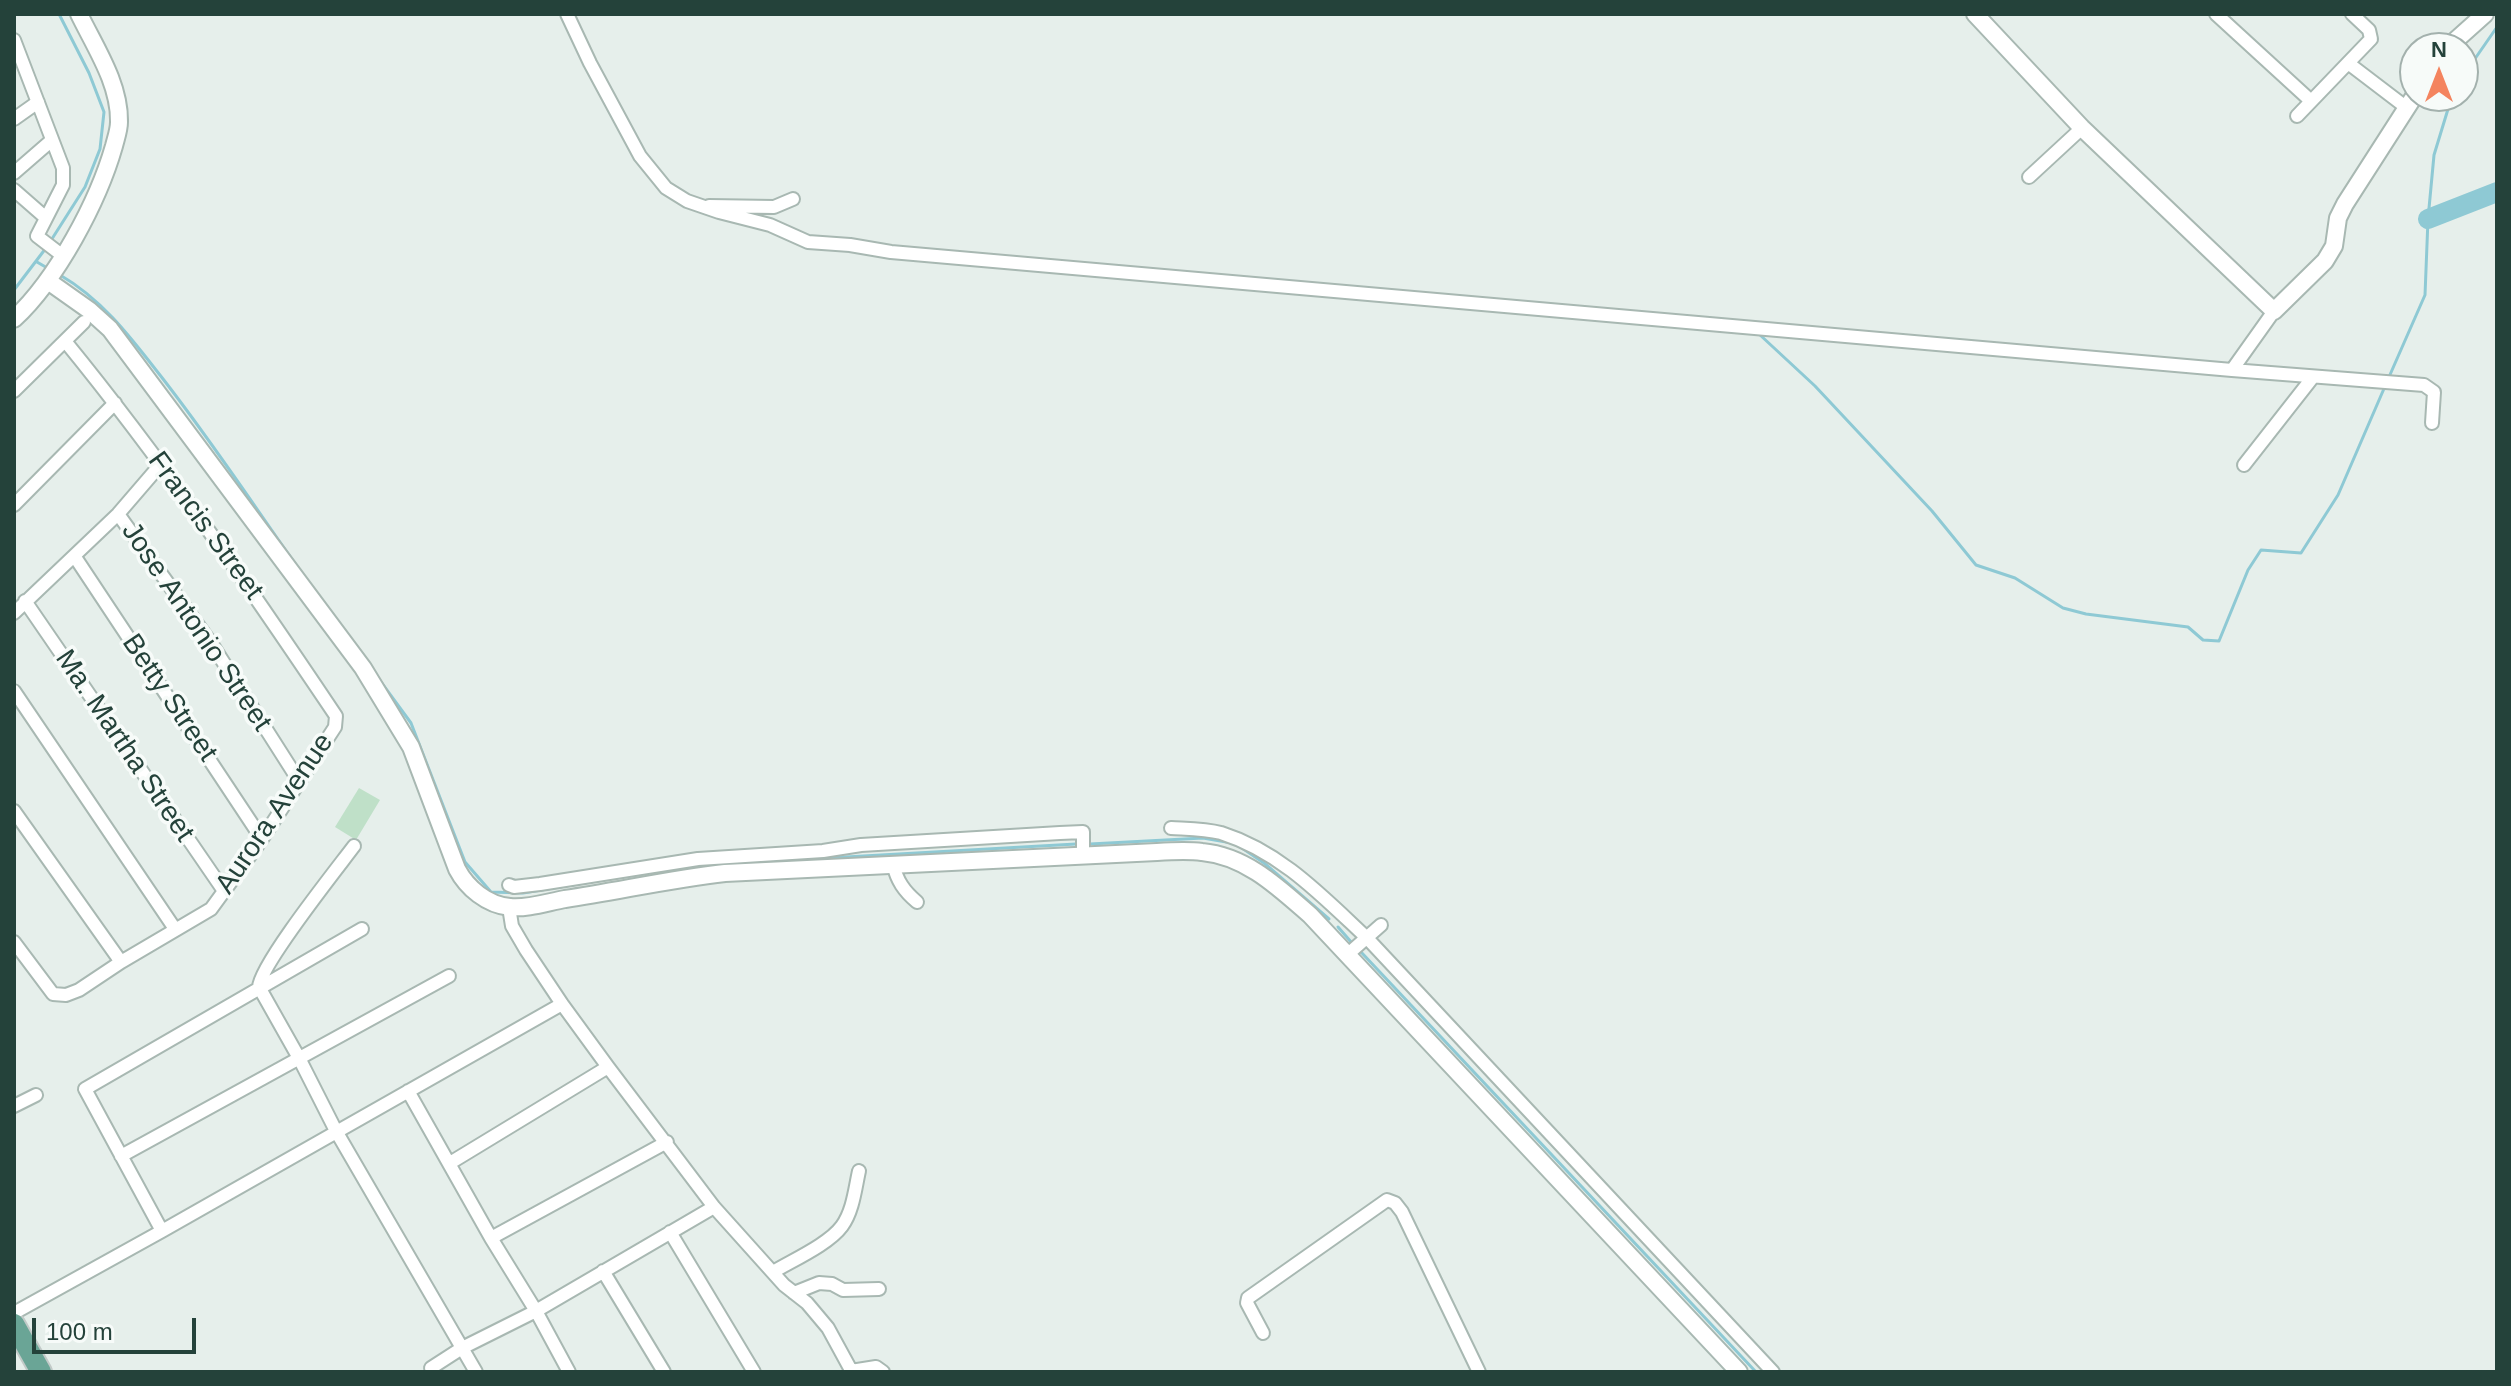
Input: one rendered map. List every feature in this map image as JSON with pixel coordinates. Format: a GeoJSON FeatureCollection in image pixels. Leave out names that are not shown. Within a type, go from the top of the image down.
{"type":"FeatureCollection","features":[{"type":"Feature","properties":{"kind":"main road"},"geometry":{"type":"LineString","coordinates":[[14,1324],[35,1370]]}},
{"type":"Feature","properties":{"kind":"street"},"geometry":{"type":"LineString","coordinates":[[14,319],[48,281],[59,253],[102,181],[120,124],[111,84],[79,14]]}},
{"type":"Feature","properties":{"kind":"street"},"geometry":{"type":"LineString","coordinates":[[567,14],[640,156],[666,188],[702,206],[770,225],[808,242],[891,252],[2424,385],[2434,392],[2432,423]]}},
{"type":"Feature","properties":{"kind":"street"},"geometry":{"type":"LineString","coordinates":[[1975,14],[2082,128],[2274,311]]}},
{"type":"Feature","properties":{"kind":"street"},"geometry":{"type":"LineString","coordinates":[[2216,14],[2311,101]]}},
{"type":"Feature","properties":{"kind":"street"},"geometry":{"type":"LineString","coordinates":[[2297,116],[2371,39],[2371,35],[2352,14]]}},
{"type":"Feature","properties":{"kind":"street"},"geometry":{"type":"LineString","coordinates":[[2465,32],[2485,14]]}},
{"type":"Feature","properties":{"kind":"street"},"geometry":{"type":"LineString","coordinates":[[14,40],[18,63],[38,102],[64,177],[63,185],[37,236],[59,253]]}},
{"type":"Feature","properties":{"kind":"street"},"geometry":{"type":"LineString","coordinates":[[2348,63],[2399,94]]}},
{"type":"Feature","properties":{"kind":"street"},"geometry":{"type":"LineString","coordinates":[[14,119],[38,102]]}},
{"type":"Feature","properties":{"kind":"street"},"geometry":{"type":"LineString","coordinates":[[2232,370],[2274,311],[2325,261],[2334,246],[2338,218],[2345,204],[2404,112]]}},
{"type":"Feature","properties":{"kind":"street"},"geometry":{"type":"LineString","coordinates":[[2029,177],[2082,128]]}},
{"type":"Feature","properties":{"kind":"street"},"geometry":{"type":"LineString","coordinates":[[14,173],[52,140]]}},
{"type":"Feature","properties":{"kind":"street"},"geometry":{"type":"LineString","coordinates":[[14,190],[46,218]]}},
{"type":"Feature","properties":{"kind":"street"},"geometry":{"type":"LineString","coordinates":[[702,206],[774,207],[793,199]]}},
{"type":"Feature","properties":{"kind":"street"},"geometry":{"type":"LineString","coordinates":[[48,281],[110,329],[363,668],[411,747],[462,878],[487,900],[509,907],[719,874],[1183,851],[1228,857],[1257,871],[1279,887],[1325,931],[1739,1372]]}},
{"type":"Feature","properties":{"kind":"street"},"geometry":{"type":"LineString","coordinates":[[14,391],[84,322]]}},
{"type":"Feature","properties":{"kind":"street","name":"Francis Street"},"geometry":{"type":"LineString","coordinates":[[65,341],[161,464],[252,590],[336,716]]}},
{"type":"Feature","properties":{"kind":"street"},"geometry":{"type":"LineString","coordinates":[[2244,465],[2313,377]]}},
{"type":"Feature","properties":{"kind":"street"},"geometry":{"type":"LineString","coordinates":[[14,505],[115,403]]}},
{"type":"Feature","properties":{"kind":"street"},"geometry":{"type":"LineString","coordinates":[[18,606],[75,557],[161,464]]}},
{"type":"Feature","properties":{"kind":"street","name":"Jose Antonio Street"},"geometry":{"type":"LineString","coordinates":[[118,514],[213,646],[299,781]]}},
{"type":"Feature","properties":{"kind":"street","name":"Betty Street"},"geometry":{"type":"LineString","coordinates":[[75,557],[262,839]]}},
{"type":"Feature","properties":{"kind":"street","name":"Ma. Martha Street"},"geometry":{"type":"LineString","coordinates":[[18,606],[224,891]]}},
{"type":"Feature","properties":{"kind":"street"},"geometry":{"type":"LineString","coordinates":[[14,691],[175,929]]}},
{"type":"Feature","properties":{"kind":"street","name":"Aurora Avenue"},"geometry":{"type":"LineString","coordinates":[[14,942],[45,986],[53,994],[66,995],[91,983],[211,909],[262,839],[335,727],[336,716]]}},
{"type":"Feature","properties":{"kind":"street"},"geometry":{"type":"LineString","coordinates":[[14,811],[121,962]]}},
{"type":"Feature","properties":{"kind":"street"},"geometry":{"type":"LineString","coordinates":[[1171,828],[1218,832],[1264,850],[1309,883],[1367,938],[1773,1372]]}},
{"type":"Feature","properties":{"kind":"street"},"geometry":{"type":"LineString","coordinates":[[509,885],[540,884],[708,858],[1060,833],[1083,832],[1083,856]]}},
{"type":"Feature","properties":{"kind":"street"},"geometry":{"type":"LineString","coordinates":[[354,846],[285,940],[260,979],[259,987],[336,1131],[476,1372]]}},
{"type":"Feature","properties":{"kind":"street"},"geometry":{"type":"LineString","coordinates":[[893,864],[903,890],[917,902]]}},
{"type":"Feature","properties":{"kind":"street"},"geometry":{"type":"LineString","coordinates":[[509,907],[512,926],[562,1004],[714,1207],[773,1272],[807,1303],[828,1328],[852,1371],[876,1367],[883,1372]]}},
{"type":"Feature","properties":{"kind":"street"},"geometry":{"type":"LineString","coordinates":[[1325,931],[1342,914]]}},
{"type":"Feature","properties":{"kind":"street"},"geometry":{"type":"LineString","coordinates":[[1347,955],[1381,925]]}},
{"type":"Feature","properties":{"kind":"street"},"geometry":{"type":"LineString","coordinates":[[162,1231],[85,1091],[87,1087],[362,929]]}},
{"type":"Feature","properties":{"kind":"street"},"geometry":{"type":"LineString","coordinates":[[121,1156],[449,976]]}},
{"type":"Feature","properties":{"kind":"street"},"geometry":{"type":"LineString","coordinates":[[14,1313],[562,1004]]}},
{"type":"Feature","properties":{"kind":"street"},"geometry":{"type":"LineString","coordinates":[[450,1163],[608,1067]]}},
{"type":"Feature","properties":{"kind":"street"},"geometry":{"type":"LineString","coordinates":[[408,1091],[569,1372]]}},
{"type":"Feature","properties":{"kind":"street"},"geometry":{"type":"LineString","coordinates":[[14,1106],[36,1095]]}},
{"type":"Feature","properties":{"kind":"street"},"geometry":{"type":"LineString","coordinates":[[491,1238],[667,1142]]}},
{"type":"Feature","properties":{"kind":"street"},"geometry":{"type":"LineString","coordinates":[[773,1272],[828,1239],[842,1227],[850,1210],[859,1171]]}},
{"type":"Feature","properties":{"kind":"street"},"geometry":{"type":"LineString","coordinates":[[1263,1333],[1247,1303],[1248,1298],[1390,1200],[1402,1212],[1479,1372]]}},
{"type":"Feature","properties":{"kind":"street"},"geometry":{"type":"LineString","coordinates":[[431,1368],[714,1207]]}},
{"type":"Feature","properties":{"kind":"street"},"geometry":{"type":"LineString","coordinates":[[670,1232],[754,1372]]}},
{"type":"Feature","properties":{"kind":"street"},"geometry":{"type":"LineString","coordinates":[[603,1271],[664,1372]]}},
{"type":"Feature","properties":{"kind":"street"},"geometry":{"type":"LineString","coordinates":[[794,1293],[819,1283],[832,1284],[843,1290],[879,1289]]}},
{"type":"Feature","properties":{"kind":"green space"},"geometry":{"type":"Polygon","coordinates":[[[359,788],[380,800],[356,840],[335,827],[359,788]]]}},
{"type":"Feature","properties":{"kind":"waterway"},"geometry":{"type":"LineString","coordinates":[[50,242],[85,187],[100,149],[104,112],[89,73],[59,14]]}},
{"type":"Feature","properties":{"kind":"waterway"},"geometry":{"type":"LineString","coordinates":[[2479,53],[2497,27]]}},
{"type":"Feature","properties":{"kind":"waterway"},"geometry":{"type":"LineString","coordinates":[[2389,377],[2425,295],[2434,155],[2447,112]]}},
{"type":"Feature","properties":{"kind":"waterway"},"geometry":{"type":"LineString","coordinates":[[2428,219],[2497,192]]}},
{"type":"Feature","properties":{"kind":"waterway"},"geometry":{"type":"LineString","coordinates":[[14,290],[46,248]]}},
{"type":"Feature","properties":{"kind":"waterway"},"geometry":{"type":"LineString","coordinates":[[37,262],[49,269]]}},
{"type":"Feature","properties":{"kind":"waterway"},"geometry":{"type":"LineString","coordinates":[[60,275],[88,294],[135,343],[296,565]]}},
{"type":"Feature","properties":{"kind":"waterway"},"geometry":{"type":"LineString","coordinates":[[1759,334],[1815,386],[1932,511],[1976,565],[2015,578],[2063,608],[2086,614],[2188,627],[2203,640],[2219,641],[2248,570],[2261,550],[2301,553],[2338,495],[2386,384]]}},
{"type":"Feature","properties":{"kind":"waterway"},"geometry":{"type":"LineString","coordinates":[[378,678],[411,723],[465,862],[491,892],[523,893],[633,875]]}},
{"type":"Feature","properties":{"kind":"waterway"},"geometry":{"type":"LineString","coordinates":[[1090,844],[1203,838],[1232,843]]}},
{"type":"Feature","properties":{"kind":"waterway"},"geometry":{"type":"LineString","coordinates":[[704,865],[1076,844]]}},
{"type":"Feature","properties":{"kind":"waterway"},"geometry":{"type":"LineString","coordinates":[[1239,846],[1264,863],[1329,919]]}},
{"type":"Feature","properties":{"kind":"waterway"},"geometry":{"type":"LineString","coordinates":[[1338,927],[1352,943]]}},
{"type":"Feature","properties":{"kind":"waterway"},"geometry":{"type":"LineString","coordinates":[[1361,952],[1756,1372]]}}]}
